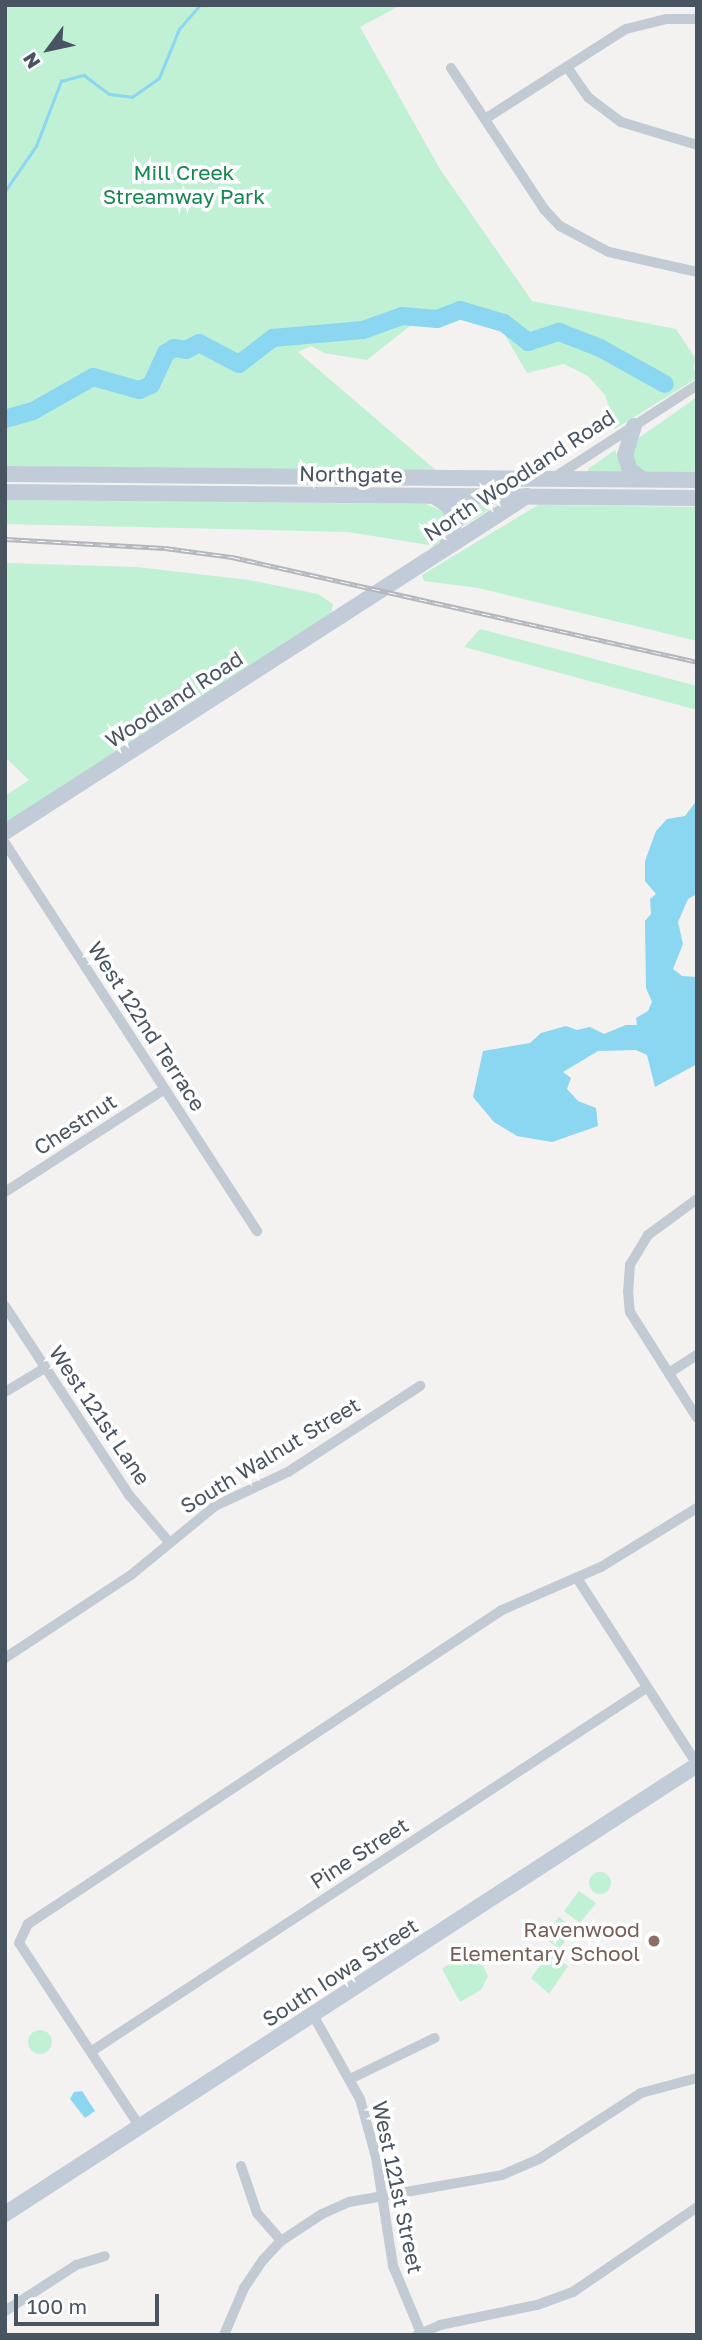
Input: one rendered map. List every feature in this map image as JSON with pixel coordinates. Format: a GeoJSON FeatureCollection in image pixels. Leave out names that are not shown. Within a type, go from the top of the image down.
{"type":"FeatureCollection","features":[{"type":"Feature","properties":{"kind":"main road"},"geometry":{"type":"LineString","coordinates":[[634,426],[625,455],[630,470],[642,480]]}},
{"type":"Feature","properties":{"kind":"main road","name":"Northgate"},"geometry":{"type":"LineString","coordinates":[[5,474],[697,480]]}},
{"type":"Feature","properties":{"kind":"main road","name":"North Woodland Road"},"geometry":{"type":"LineString","coordinates":[[365,601],[553,479]]}},
{"type":"Feature","properties":{"kind":"main road","name":"Northgate"},"geometry":{"type":"LineString","coordinates":[[5,492],[697,498]]}},
{"type":"Feature","properties":{"kind":"main road"},"geometry":{"type":"LineString","coordinates":[[434,496],[449,506],[455,521],[454,535],[443,549]]}},
{"type":"Feature","properties":{"kind":"main road","name":"Woodland Road"},"geometry":{"type":"LineString","coordinates":[[5,832],[365,601]]}},
{"type":"Feature","properties":{"kind":"main road","name":"South Iowa Street"},"geometry":{"type":"LineString","coordinates":[[5,2214],[697,1765]]}},
{"type":"Feature","properties":{"kind":"street"},"geometry":{"type":"LineString","coordinates":[[485,119],[626,29],[666,19],[697,19]]}},
{"type":"Feature","properties":{"kind":"street"},"geometry":{"type":"LineString","coordinates":[[567,67],[589,98],[621,122],[697,145]]}},
{"type":"Feature","properties":{"kind":"street"},"geometry":{"type":"LineString","coordinates":[[451,68],[544,209],[576,237],[608,252],[697,272]]}},
{"type":"Feature","properties":{"kind":"street","name":"North Woodland Road"},"geometry":{"type":"LineString","coordinates":[[553,479],[697,385]]}},
{"type":"Feature","properties":{"kind":"street","name":"West 122nd Terrace"},"geometry":{"type":"LineString","coordinates":[[5,843],[257,1231]]}},
{"type":"Feature","properties":{"kind":"street","name":"Chestnut"},"geometry":{"type":"LineString","coordinates":[[5,1192],[165,1088]]}},
{"type":"Feature","properties":{"kind":"street"},"geometry":{"type":"LineString","coordinates":[[697,1199],[648,1235],[630,1265],[630,1312],[697,1418]]}},
{"type":"Feature","properties":{"kind":"street","name":"West 121st Lane"},"geometry":{"type":"LineString","coordinates":[[5,1306],[129,1495],[169,1542]]}},
{"type":"Feature","properties":{"kind":"street"},"geometry":{"type":"LineString","coordinates":[[668,1373],[697,1355]]}},
{"type":"Feature","properties":{"kind":"street"},"geometry":{"type":"LineString","coordinates":[[5,1392],[45,1368]]}},
{"type":"Feature","properties":{"kind":"street","name":"South Walnut Street"},"geometry":{"type":"LineString","coordinates":[[5,1658],[131,1575],[215,1506],[288,1472],[420,1386]]}},
{"type":"Feature","properties":{"kind":"street"},"geometry":{"type":"LineString","coordinates":[[140,2127],[19,1943],[28,1924],[502,1610],[544,1588],[577,1578],[656,1535],[697,1508]]}},
{"type":"Feature","properties":{"kind":"street"},"geometry":{"type":"LineString","coordinates":[[577,1578],[697,1765]]}},
{"type":"Feature","properties":{"kind":"street","name":"Pine Street"},"geometry":{"type":"LineString","coordinates":[[92,2051],[646,1688]]}},
{"type":"Feature","properties":{"kind":"street","name":"West 121st Street"},"geometry":{"type":"LineString","coordinates":[[313,2015],[351,2079],[372,2135],[398,2283],[419,2334]]}},
{"type":"Feature","properties":{"kind":"street"},"geometry":{"type":"LineString","coordinates":[[351,2079],[435,2038]]}},
{"type":"Feature","properties":{"kind":"street"},"geometry":{"type":"LineString","coordinates":[[224,2335],[250,2277],[281,2241],[335,2207],[502,2175],[539,2159],[641,2093],[697,2078]]}},
{"type":"Feature","properties":{"kind":"street"},"geometry":{"type":"LineString","coordinates":[[241,2166],[257,2213],[281,2241]]}},
{"type":"Feature","properties":{"kind":"street"},"geometry":{"type":"LineString","coordinates":[[419,2334],[537,2305],[573,2292],[697,2207]]}},
{"type":"Feature","properties":{"kind":"street"},"geometry":{"type":"LineString","coordinates":[[5,2311],[76,2265],[105,2256]]}},
{"type":"Feature","properties":{"kind":"green space","name":"Mill Creek Streamway Park"},"geometry":{"type":"Polygon","coordinates":[[[5,5],[401,5],[360,27],[440,169],[532,301],[676,329],[697,361],[693,366],[697,378],[615,429],[605,395],[588,376],[564,364],[527,373],[503,332],[457,319],[420,318],[367,360],[324,353],[311,346],[298,352],[438,472],[5,473],[5,5]]]}},
{"type":"Feature","properties":{"kind":"green space"},"geometry":{"type":"Polygon","coordinates":[[[697,397],[697,475],[646,473],[637,468],[632,460],[633,442],[697,397]]]}},
{"type":"Feature","properties":{"kind":"green space"},"geometry":{"type":"Polygon","coordinates":[[[615,450],[624,473],[588,474],[588,469],[615,450]]]}},
{"type":"Feature","properties":{"kind":"green space"},"geometry":{"type":"Polygon","coordinates":[[[5,500],[426,504],[444,512],[448,522],[442,541],[435,546],[348,532],[5,524],[5,500]]]}},
{"type":"Feature","properties":{"kind":"green space"},"geometry":{"type":"Polygon","coordinates":[[[492,504],[491,509],[461,527],[457,505],[492,504]]]}},
{"type":"Feature","properties":{"kind":"green space"},"geometry":{"type":"Polygon","coordinates":[[[538,505],[697,507],[697,641],[478,588],[424,581],[422,575],[538,505]]]}},
{"type":"Feature","properties":{"kind":"green space"},"geometry":{"type":"Polygon","coordinates":[[[5,563],[137,567],[249,580],[318,594],[333,604],[331,613],[5,824],[5,796],[29,780],[5,757],[5,563]]]}},
{"type":"Feature","properties":{"kind":"green space"},"geometry":{"type":"Polygon","coordinates":[[[480,629],[697,686],[697,710],[464,647],[480,629]]]}},
{"type":"Feature","properties":{"kind":"green space"},"geometry":{"type":"Polygon","coordinates":[[[600,1872],[608,1875],[611,1883],[608,1891],[600,1894],[592,1891],[589,1883],[592,1875],[600,1872]]]}},
{"type":"Feature","properties":{"kind":"green space"},"geometry":{"type":"Polygon","coordinates":[[[579,1891],[596,1903],[580,1923],[564,1911],[579,1891]]]}},
{"type":"Feature","properties":{"kind":"green space"},"geometry":{"type":"Polygon","coordinates":[[[559,1917],[575,1929],[559,1949],[543,1937],[559,1917]]]}},
{"type":"Feature","properties":{"kind":"green space"},"geometry":{"type":"Polygon","coordinates":[[[474,1947],[488,1976],[481,1990],[460,2002],[442,1969],[474,1947]]]}},
{"type":"Feature","properties":{"kind":"green space"},"geometry":{"type":"Polygon","coordinates":[[[549,1953],[568,1966],[549,1994],[531,1978],[549,1953]]]}},
{"type":"Feature","properties":{"kind":"green space"},"geometry":{"type":"Polygon","coordinates":[[[40,2030],[51,2037],[52,2042],[45,2053],[40,2054],[29,2047],[28,2042],[35,2031],[40,2030]]]}},
{"type":"Feature","properties":{"kind":"water"},"geometry":{"type":"Polygon","coordinates":[[[697,800],[697,894],[688,899],[678,922],[683,944],[673,969],[682,976],[697,977],[697,1064],[655,1087],[647,1055],[636,1050],[598,1051],[563,1072],[571,1078],[567,1089],[578,1101],[596,1108],[598,1126],[552,1142],[517,1136],[494,1122],[473,1097],[483,1051],[530,1043],[541,1033],[566,1026],[577,1030],[590,1027],[604,1034],[626,1025],[637,1025],[636,1018],[648,1011],[652,1002],[646,988],[645,921],[651,914],[650,899],[656,894],[645,881],[645,861],[656,831],[667,819],[685,816],[697,800]]]}},
{"type":"Feature","properties":{"kind":"water"},"geometry":{"type":"Polygon","coordinates":[[[82,2091],[95,2111],[85,2118],[70,2099],[74,2092],[82,2091]]]}},
{"type":"Feature","properties":{"kind":"waterway"},"geometry":{"type":"LineString","coordinates":[[5,191],[36,146],[61,81],[84,75],[109,94],[132,97],[159,78],[179,29],[200,5]]}},
{"type":"Feature","properties":{"kind":"waterway"},"geometry":{"type":"LineString","coordinates":[[5,419],[33,411],[93,377],[139,390],[151,385],[166,353],[174,348],[186,350],[199,343],[239,364],[273,338],[363,330],[402,316],[437,319],[460,310],[504,323],[528,342],[559,332],[600,348],[665,384]]}},
{"type":"Feature","properties":{"kind":"railway"},"geometry":{"type":"LineString","coordinates":[[5,539],[165,548],[232,557],[697,662]]}},
{"type":"Feature","properties":{"kind":"place","name":"Ravenwood Elementary School"},"geometry":{"type":"Point","coordinates":[654,1941]}}]}
